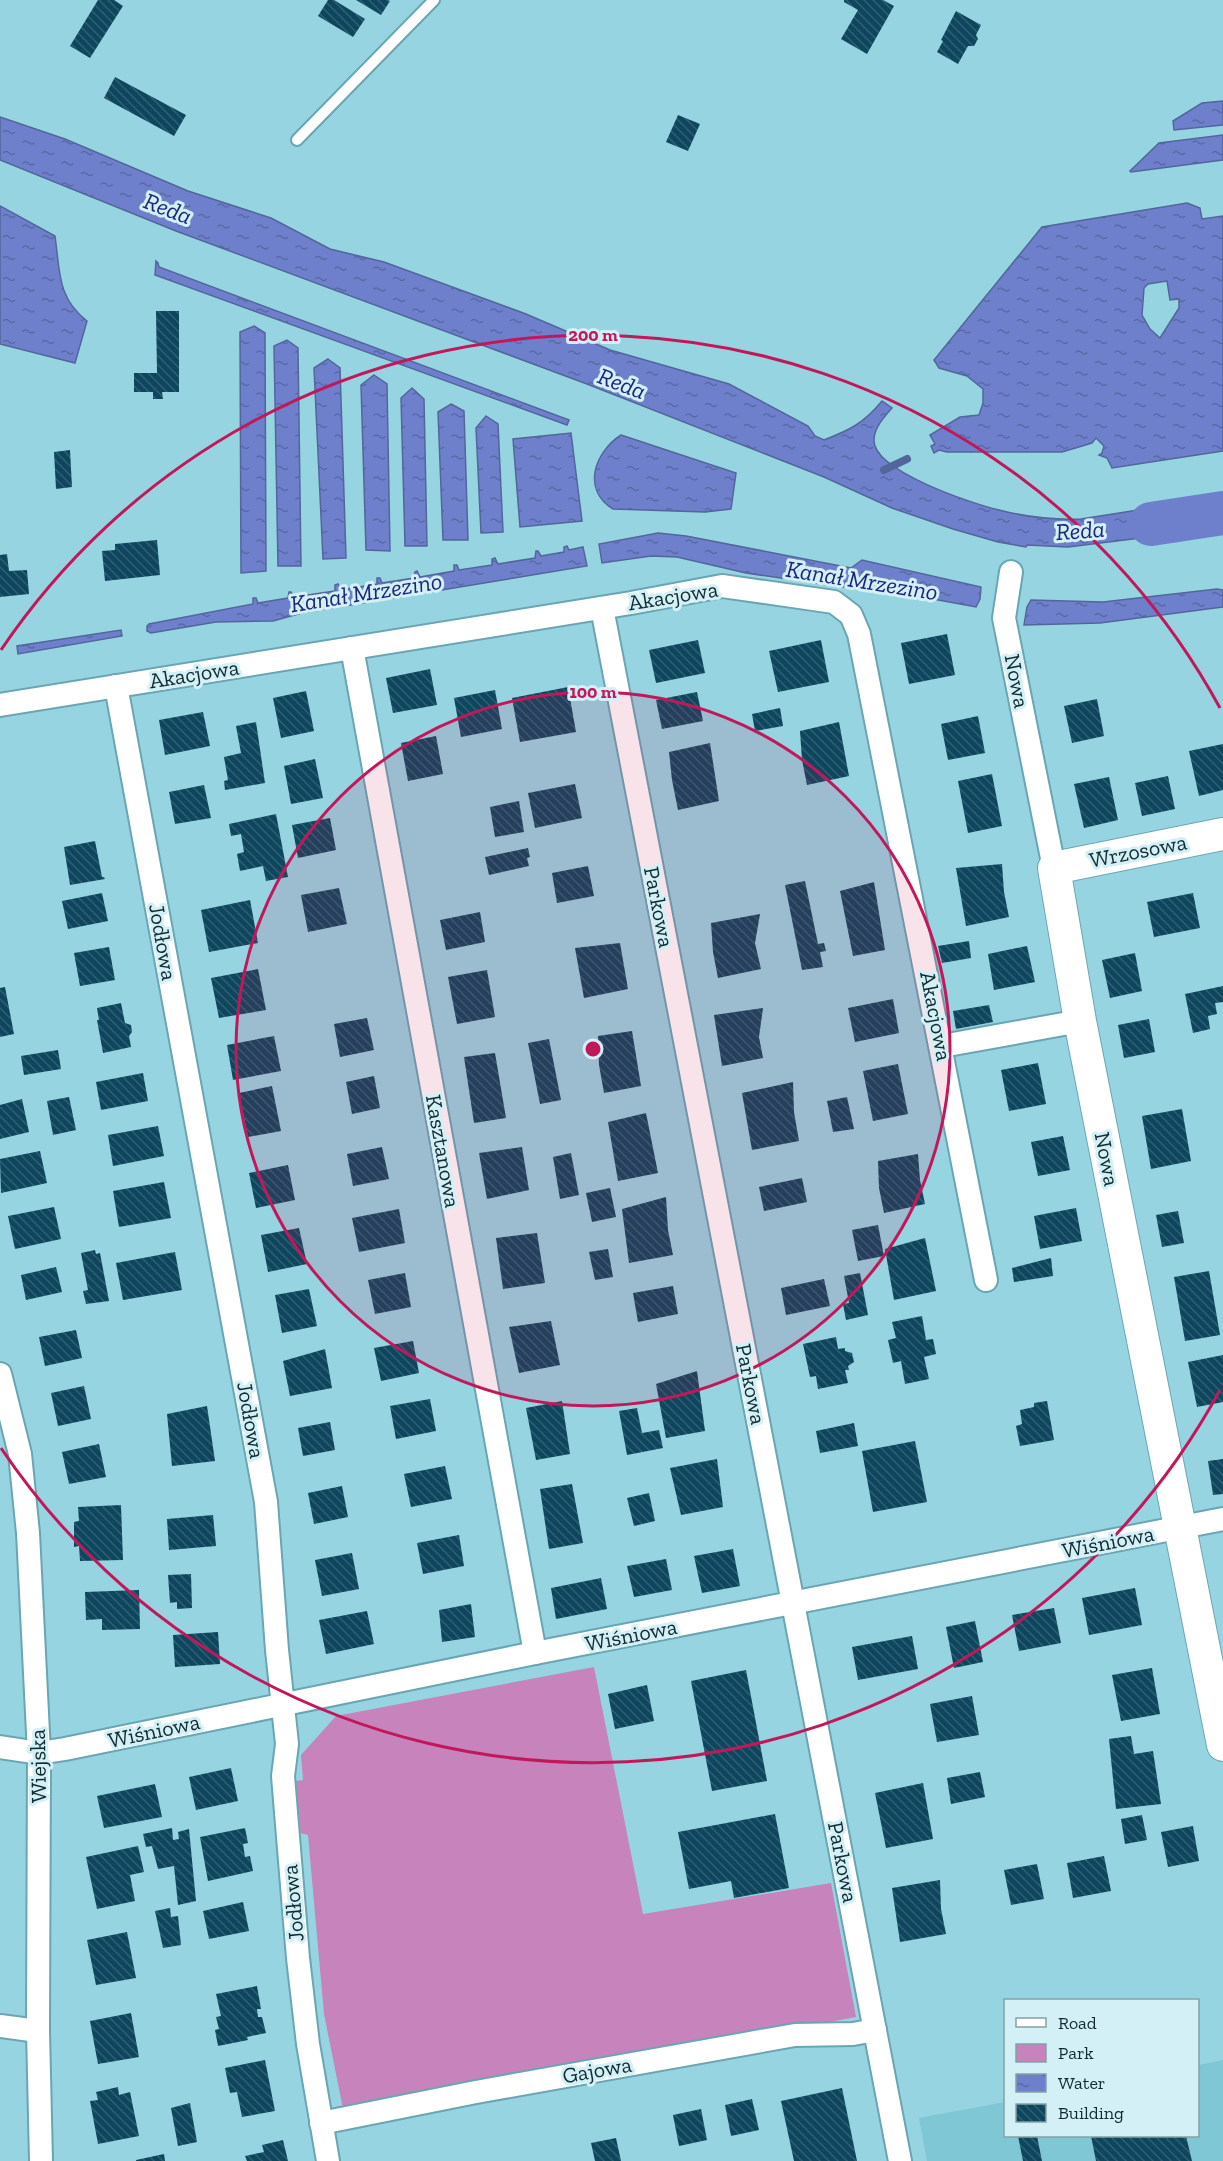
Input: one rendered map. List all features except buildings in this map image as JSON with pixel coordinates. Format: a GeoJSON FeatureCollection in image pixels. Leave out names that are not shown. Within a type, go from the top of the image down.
{"type":"FeatureCollection","features":[{"type":"Feature","properties":{"kind":"street","name":"Nowa"},"geometry":{"type":"LineString","coordinates":[[1011,572],[1004,618],[1054,868],[1080,1021],[1223,1745]]}},
{"type":"Feature","properties":{"kind":"street","name":"Akacjowa"},"geometry":{"type":"LineString","coordinates":[[0,705],[602,608],[722,586],[834,602],[851,615],[859,634],[942,1046],[986,1280]]}},
{"type":"Feature","properties":{"kind":"street","name":"Parkowa"},"geometry":{"type":"LineString","coordinates":[[602,608],[900,2161]]}},
{"type":"Feature","properties":{"kind":"street","name":"Kasztanowa"},"geometry":{"type":"LineString","coordinates":[[352,648],[535,1653]]}},
{"type":"Feature","properties":{"kind":"street","name":"Jodłowa"},"geometry":{"type":"LineString","coordinates":[[116,686],[266,1502],[277,1650],[287,1743],[283,1776],[297,1947],[308,2044],[328,2161]]}},
{"type":"Feature","properties":{"kind":"street","name":"Wrzosowa"},"geometry":{"type":"LineString","coordinates":[[1054,868],[1223,834]]}},
{"type":"Feature","properties":{"kind":"street"},"geometry":{"type":"LineString","coordinates":[[942,1046],[1080,1021]]}},
{"type":"Feature","properties":{"kind":"street","name":"Wiejska"},"geometry":{"type":"LineString","coordinates":[[0,1374],[10,1452],[28,1533],[39,1754],[38,2031],[42,2161]]}},
{"type":"Feature","properties":{"kind":"street","name":"Wiśniowa"},"geometry":{"type":"LineString","coordinates":[[39,1754],[535,1653],[1223,1519]]}},
{"type":"Feature","properties":{"kind":"street"},"geometry":{"type":"LineString","coordinates":[[0,1747],[39,1754]]}},
{"type":"Feature","properties":{"kind":"street"},"geometry":{"type":"LineString","coordinates":[[0,2026],[38,2031]]}},
{"type":"Feature","properties":{"kind":"street","name":"Gajowa"},"geometry":{"type":"LineString","coordinates":[[321,2123],[476,2092],[795,2035],[853,2034],[875,2030]]}},
{"type":"Feature","properties":{"kind":"lane"},"geometry":{"type":"LineString","coordinates":[[297,140],[434,0]]}},
{"type":"Feature","properties":{"kind":"shaded area"},"geometry":{"type":"Polygon","coordinates":[[[1223,2060],[1223,2161],[927,2161],[919,2118],[1004,2102],[1004,2137],[1199,2137],[1199,2065],[1223,2060]]]}},
{"type":"Feature","properties":{"kind":"green space"},"geometry":{"type":"Polygon","coordinates":[[[594,1667],[643,1914],[831,1883],[856,2017],[344,2114],[324,2014],[308,1835],[300,1833],[296,1781],[303,1780],[301,1755],[336,1716],[594,1667]]]}},
{"type":"Feature","properties":{"kind":"water"},"geometry":{"type":"Polygon","coordinates":[[[1223,101],[1223,125],[1174,130],[1173,121],[1202,103],[1223,101]]]}},
{"type":"Feature","properties":{"kind":"water"},"geometry":{"type":"Polygon","coordinates":[[[0,117],[65,139],[188,191],[271,218],[330,249],[384,262],[526,314],[610,350],[729,384],[808,426],[815,436],[824,440],[856,425],[882,401],[892,408],[876,431],[874,440],[878,452],[889,463],[906,474],[968,501],[1040,518],[1081,519],[1208,499],[1213,529],[1068,547],[1027,545],[1026,547],[998,542],[953,529],[892,508],[824,477],[587,384],[176,231],[0,160],[0,117]]]}},
{"type":"Feature","properties":{"kind":"water"},"geometry":{"type":"Polygon","coordinates":[[[1223,135],[1223,160],[1130,171],[1159,143],[1223,135]]]}},
{"type":"Feature","properties":{"kind":"water"},"geometry":{"type":"Polygon","coordinates":[[[1187,203],[1200,208],[1202,219],[1223,216],[1223,451],[1112,468],[1107,458],[1099,455],[1104,446],[1096,438],[1092,443],[1062,452],[947,452],[939,450],[934,453],[931,446],[935,444],[930,435],[960,417],[979,415],[983,403],[983,389],[967,376],[939,368],[934,360],[1042,227],[1187,203]],[[1167,281],[1148,284],[1144,288],[1142,315],[1150,329],[1160,338],[1179,308],[1179,299],[1170,300],[1167,281]]]}},
{"type":"Feature","properties":{"kind":"water"},"geometry":{"type":"Polygon","coordinates":[[[0,206],[55,236],[59,272],[65,293],[77,312],[87,321],[75,363],[0,344],[0,206]]]}},
{"type":"Feature","properties":{"kind":"water"},"geometry":{"type":"Polygon","coordinates":[[[156,261],[159,267],[569,420],[567,425],[155,275],[156,261]]]}},
{"type":"Feature","properties":{"kind":"water"},"geometry":{"type":"Polygon","coordinates":[[[254,326],[265,333],[266,571],[241,573],[240,332],[254,326]]]}},
{"type":"Feature","properties":{"kind":"water"},"geometry":{"type":"Polygon","coordinates":[[[287,340],[298,348],[301,566],[278,566],[274,346],[287,340]]]}},
{"type":"Feature","properties":{"kind":"water"},"geometry":{"type":"Polygon","coordinates":[[[328,359],[340,368],[346,558],[323,559],[314,368],[328,359]]]}},
{"type":"Feature","properties":{"kind":"water"},"geometry":{"type":"Polygon","coordinates":[[[374,375],[387,384],[390,551],[366,550],[361,385],[374,375]]]}},
{"type":"Feature","properties":{"kind":"water"},"geometry":{"type":"Polygon","coordinates":[[[412,388],[424,399],[427,546],[405,546],[401,398],[412,388]]]}},
{"type":"Feature","properties":{"kind":"water"},"geometry":{"type":"Polygon","coordinates":[[[451,404],[464,411],[468,540],[443,540],[438,412],[451,404]]]}},
{"type":"Feature","properties":{"kind":"water"},"geometry":{"type":"Polygon","coordinates":[[[486,416],[498,424],[503,532],[481,533],[476,428],[486,416]]]}},
{"type":"Feature","properties":{"kind":"water"},"geometry":{"type":"Polygon","coordinates":[[[571,433],[582,521],[520,527],[513,439],[571,433]]]}},
{"type":"Feature","properties":{"kind":"water"},"geometry":{"type":"Polygon","coordinates":[[[621,435],[736,473],[731,509],[705,512],[613,509],[603,501],[597,491],[595,471],[604,451],[621,435]]]}},
{"type":"Feature","properties":{"kind":"water","name":"Kanał Mrzezino"},"geometry":{"type":"Polygon","coordinates":[[[658,533],[686,536],[851,568],[862,560],[981,587],[980,599],[976,607],[873,588],[842,587],[746,573],[677,557],[651,556],[602,563],[599,544],[658,533]]]}},
{"type":"Feature","properties":{"kind":"water","name":"Kanał Mrzezino"},"geometry":{"type":"Polygon","coordinates":[[[567,546],[569,550],[583,547],[587,566],[302,613],[273,621],[216,622],[151,633],[147,631],[149,624],[253,604],[253,598],[256,598],[258,603],[288,598],[289,592],[294,597],[335,591],[335,585],[338,584],[341,590],[377,584],[377,578],[380,578],[382,583],[414,578],[417,571],[420,577],[454,571],[454,565],[457,565],[459,570],[492,565],[492,559],[495,558],[498,564],[535,558],[536,551],[541,556],[564,552],[564,547],[567,546]]]}},
{"type":"Feature","properties":{"kind":"water"},"geometry":{"type":"Polygon","coordinates":[[[1223,590],[1223,607],[1100,623],[1024,625],[1027,607],[1031,600],[1103,602],[1223,590]]]}},
{"type":"Feature","properties":{"kind":"water"},"geometry":{"type":"Polygon","coordinates":[[[121,630],[122,636],[18,654],[17,646],[121,630]]]}},
{"type":"Feature","properties":{"kind":"waterway"},"geometry":{"type":"LineString","coordinates":[[884,470],[907,459]]}},
{"type":"Feature","properties":{"kind":"waterway","name":"Reda"},"geometry":{"type":"LineString","coordinates":[[1151,524],[1223,513]]}}]}
